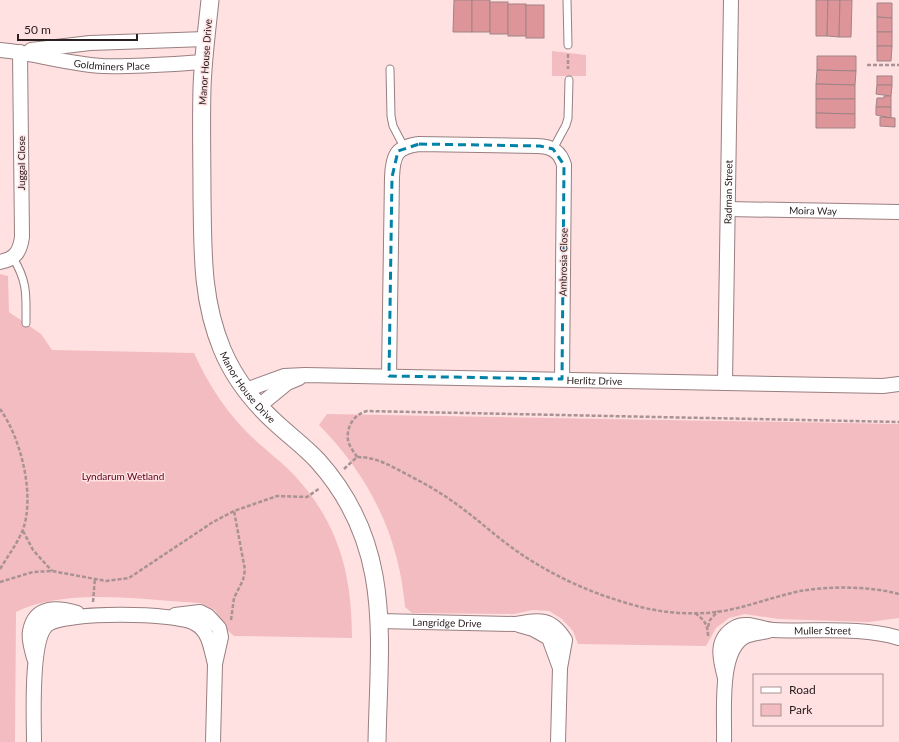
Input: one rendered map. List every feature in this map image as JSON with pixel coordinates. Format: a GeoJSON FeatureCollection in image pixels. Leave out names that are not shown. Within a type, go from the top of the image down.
{"type":"FeatureCollection","features":[{"type":"Feature","properties":{"kind":"street","name":"Manor House Drive"},"geometry":{"type":"LineString","coordinates":[[210,0],[204,62],[202,131],[203,252],[206,294],[210,314],[223,352],[246,390],[259,406],[304,447],[333,479],[360,526],[367,546],[376,583],[379,621],[377,742]]}},
{"type":"Feature","properties":{"kind":"street","name":"Radman Street"},"geometry":{"type":"LineString","coordinates":[[725,383],[731,0]]}},
{"type":"Feature","properties":{"kind":"street","name":"Goldminers Place"},"geometry":{"type":"LineString","coordinates":[[20,52],[71,44],[206,39]]}},
{"type":"Feature","properties":{"kind":"street","name":"Goldminers Place"},"geometry":{"type":"LineString","coordinates":[[0,50],[103,66],[204,62]]}},
{"type":"Feature","properties":{"kind":"street","name":"Juggal Close"},"geometry":{"type":"LineString","coordinates":[[6,260],[18,253],[22,237],[20,52]]}},
{"type":"Feature","properties":{"kind":"street"},"geometry":{"type":"LineString","coordinates":[[389,376],[393,165],[398,151],[404,147],[419,144],[540,146],[553,149]]}},
{"type":"Feature","properties":{"kind":"street","name":"Ambrosia Close"},"geometry":{"type":"LineString","coordinates":[[553,149],[558,153],[564,165],[562,379]]}},
{"type":"Feature","properties":{"kind":"street","name":"Moira Way"},"geometry":{"type":"LineString","coordinates":[[728,209],[899,212]]}},
{"type":"Feature","properties":{"kind":"street","name":"Herlitz Drive"},"geometry":{"type":"LineString","coordinates":[[246,390],[284,376],[305,375],[883,386],[899,384]]}},
{"type":"Feature","properties":{"kind":"street","name":"Herlitz Drive"},"geometry":{"type":"LineString","coordinates":[[259,406],[287,383],[305,375]]}},
{"type":"Feature","properties":{"kind":"street","name":"Herlitz Drive"},"geometry":{"type":"LineString","coordinates":[[883,386],[899,389]]}},
{"type":"Feature","properties":{"kind":"street"},"geometry":{"type":"LineString","coordinates":[[34,742],[35,660],[30,641],[30,631],[34,621],[41,613],[52,608],[88,615],[169,617],[186,613],[200,612],[208,616],[209,625],[219,628],[221,637],[215,664],[213,742]]}},
{"type":"Feature","properties":{"kind":"street","name":"Langridge Drive"},"geometry":{"type":"LineString","coordinates":[[379,621],[515,624],[533,621],[549,622],[554,634],[565,640],[564,654],[560,668],[558,742]]}},
{"type":"Feature","properties":{"kind":"street","name":"Muller Street"},"geometry":{"type":"LineString","coordinates":[[725,635],[737,626],[751,625],[772,630],[873,632],[899,638]]}},
{"type":"Feature","properties":{"kind":"street","name":"Muller Street"},"geometry":{"type":"LineString","coordinates":[[873,632],[899,627]]}},
{"type":"Feature","properties":{"kind":"street","name":"Muller Street"},"geometry":{"type":"LineString","coordinates":[[736,644],[743,638],[752,634],[772,630]]}},
{"type":"Feature","properties":{"kind":"street"},"geometry":{"type":"LineString","coordinates":[[724,742],[725,678],[720,648],[725,635]]}},
{"type":"Feature","properties":{"kind":"street"},"geometry":{"type":"LineString","coordinates":[[725,678],[731,651],[736,644]]}},
{"type":"Feature","properties":{"kind":"lane"},"geometry":{"type":"LineString","coordinates":[[567,0],[568,45]]}},
{"type":"Feature","properties":{"kind":"lane"},"geometry":{"type":"LineString","coordinates":[[390,69],[391,116],[393,126],[404,147]]}},
{"type":"Feature","properties":{"kind":"lane"},"geometry":{"type":"LineString","coordinates":[[553,149],[566,125],[568,80]]}},
{"type":"Feature","properties":{"kind":"lane"},"geometry":{"type":"LineString","coordinates":[[6,260],[20,270],[25,286],[26,324]]}},
{"type":"Feature","properties":{"kind":"lane"},"geometry":{"type":"LineString","coordinates":[[725,635],[736,644]]}},
{"type":"Feature","properties":{"kind":"path"},"geometry":{"type":"LineString","coordinates":[[568,45],[568,80]]}},
{"type":"Feature","properties":{"kind":"path"},"geometry":{"type":"LineString","coordinates":[[867,65],[899,65]]}},
{"type":"Feature","properties":{"kind":"path"},"geometry":{"type":"LineString","coordinates":[[0,409],[12,427],[25,468],[27,501],[23,530],[0,569]]}},
{"type":"Feature","properties":{"kind":"path"},"geometry":{"type":"LineString","coordinates":[[357,457],[350,445],[348,433],[355,416],[367,411],[899,422]]}},
{"type":"Feature","properties":{"kind":"path"},"geometry":{"type":"LineString","coordinates":[[0,582],[33,572],[52,572],[106,581],[129,578],[213,522],[234,511],[277,496],[307,497],[333,479],[357,457],[375,459],[385,463],[439,491],[522,555],[571,584],[608,598],[663,611],[695,613],[718,612],[801,591],[861,589],[899,594]]}},
{"type":"Feature","properties":{"kind":"path"},"geometry":{"type":"LineString","coordinates":[[231,628],[233,602],[243,580],[244,570],[243,555],[238,537],[234,511]]}},
{"type":"Feature","properties":{"kind":"path"},"geometry":{"type":"LineString","coordinates":[[23,530],[33,550],[52,572]]}},
{"type":"Feature","properties":{"kind":"path"},"geometry":{"type":"LineString","coordinates":[[88,615],[95,578]]}},
{"type":"Feature","properties":{"kind":"path"},"geometry":{"type":"LineString","coordinates":[[708,627],[710,620],[718,612]]}},
{"type":"Feature","properties":{"kind":"highlighted area"},"geometry":{"type":"Polygon","coordinates":[[[419,144],[540,146],[553,149],[564,165],[562,379],[389,376],[392,177],[398,151],[419,144]]]}},
{"type":"Feature","properties":{"kind":"green space"},"geometry":{"type":"Polygon","coordinates":[[[552,51],[586,55],[586,76],[552,76],[552,51]]]}},
{"type":"Feature","properties":{"kind":"green space","name":"Lyndarum Wetland"},"geometry":{"type":"Polygon","coordinates":[[[0,274],[8,276],[9,312],[41,334],[52,350],[194,353],[220,400],[236,420],[255,440],[295,476],[310,494],[322,513],[340,551],[346,572],[352,638],[234,636],[226,629],[215,610],[200,603],[131,598],[81,597],[36,604],[16,612],[15,742],[0,742],[0,274]]]}},
{"type":"Feature","properties":{"kind":"green space"},"geometry":{"type":"Polygon","coordinates":[[[327,414],[899,424],[899,618],[869,622],[778,619],[745,614],[729,618],[716,628],[706,646],[578,644],[573,631],[562,619],[549,611],[533,610],[514,614],[412,613],[405,607],[402,581],[396,556],[388,531],[378,508],[367,486],[353,465],[337,444],[319,425],[327,414]]]}},
{"type":"Feature","properties":{"kind":"building"},"geometry":{"type":"Polygon","coordinates":[[[454,0],[472,0],[472,32],[453,32],[454,0]]]}},
{"type":"Feature","properties":{"kind":"building"},"geometry":{"type":"Polygon","coordinates":[[[472,0],[490,0],[490,32],[472,32],[472,0]]]}},
{"type":"Feature","properties":{"kind":"building"},"geometry":{"type":"Polygon","coordinates":[[[816,0],[828,0],[827,36],[816,36],[816,0]]]}},
{"type":"Feature","properties":{"kind":"building"},"geometry":{"type":"Polygon","coordinates":[[[828,0],[840,0],[839,37],[827,36],[828,0]]]}},
{"type":"Feature","properties":{"kind":"building"},"geometry":{"type":"Polygon","coordinates":[[[840,0],[852,0],[851,37],[839,37],[840,0]]]}},
{"type":"Feature","properties":{"kind":"building"},"geometry":{"type":"Polygon","coordinates":[[[490,2],[508,2],[508,34],[490,34],[490,2]]]}},
{"type":"Feature","properties":{"kind":"building"},"geometry":{"type":"Polygon","coordinates":[[[877,3],[892,3],[892,18],[877,17],[877,3]]]}},
{"type":"Feature","properties":{"kind":"building"},"geometry":{"type":"Polygon","coordinates":[[[508,4],[526,4],[526,36],[508,36],[508,4]]]}},
{"type":"Feature","properties":{"kind":"building"},"geometry":{"type":"Polygon","coordinates":[[[526,5],[544,5],[544,38],[526,38],[526,5]]]}},
{"type":"Feature","properties":{"kind":"building"},"geometry":{"type":"Polygon","coordinates":[[[877,17],[892,18],[892,32],[877,32],[877,17]]]}},
{"type":"Feature","properties":{"kind":"building"},"geometry":{"type":"Polygon","coordinates":[[[877,32],[892,32],[892,46],[877,46],[877,32]]]}},
{"type":"Feature","properties":{"kind":"building"},"geometry":{"type":"Polygon","coordinates":[[[877,46],[892,46],[891,61],[877,61],[877,46]]]}},
{"type":"Feature","properties":{"kind":"building"},"geometry":{"type":"Polygon","coordinates":[[[817,56],[856,56],[856,71],[817,70],[817,56]]]}},
{"type":"Feature","properties":{"kind":"building"},"geometry":{"type":"Polygon","coordinates":[[[817,70],[856,71],[855,85],[816,84],[817,70]]]}},
{"type":"Feature","properties":{"kind":"building"},"geometry":{"type":"Polygon","coordinates":[[[877,76],[892,76],[892,85],[877,85],[877,76]]]}},
{"type":"Feature","properties":{"kind":"building"},"geometry":{"type":"Polygon","coordinates":[[[816,84],[855,85],[855,99],[816,99],[816,84]]]}},
{"type":"Feature","properties":{"kind":"building"},"geometry":{"type":"Polygon","coordinates":[[[877,85],[892,85],[891,96],[876,94],[877,85]]]}},
{"type":"Feature","properties":{"kind":"building"},"geometry":{"type":"Polygon","coordinates":[[[884,96],[891,96],[891,107],[876,107],[877,98],[884,98],[884,96]]]}},
{"type":"Feature","properties":{"kind":"building"},"geometry":{"type":"Polygon","coordinates":[[[816,99],[855,99],[855,114],[816,113],[816,99]]]}},
{"type":"Feature","properties":{"kind":"building"},"geometry":{"type":"Polygon","coordinates":[[[876,107],[891,107],[891,118],[876,115],[876,107]]]}},
{"type":"Feature","properties":{"kind":"building"},"geometry":{"type":"Polygon","coordinates":[[[816,113],[855,114],[855,128],[816,128],[816,113]]]}},
{"type":"Feature","properties":{"kind":"building"},"geometry":{"type":"Polygon","coordinates":[[[880,117],[895,118],[895,127],[880,126],[880,117]]]}}]}
